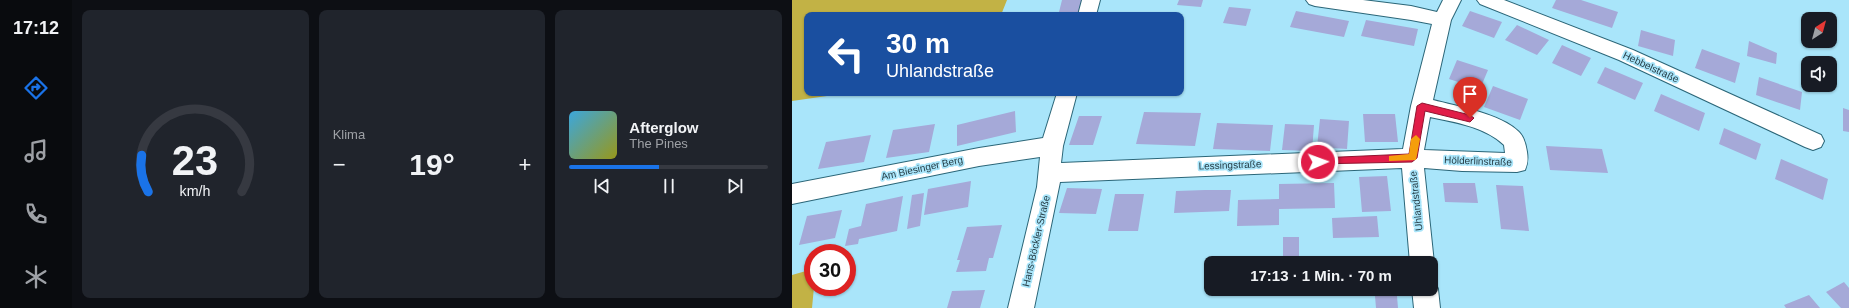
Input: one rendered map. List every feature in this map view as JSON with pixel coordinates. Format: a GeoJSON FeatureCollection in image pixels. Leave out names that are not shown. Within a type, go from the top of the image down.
{"type":"FeatureCollection","features":[{"type":"Feature","properties":{"kind":"street"},"geometry":{"type":"LineString","coordinates":[[1088,12],[1091,0]]}},
{"type":"Feature","properties":{"kind":"street"},"geometry":{"type":"LineString","coordinates":[[1315,0],[1442,20]]}},
{"type":"Feature","properties":{"kind":"street","name":"Uhlandstraße"},"geometry":{"type":"LineString","coordinates":[[1421,256],[1412,158],[1422,106],[1442,20],[1452,0]]}},
{"type":"Feature","properties":{"kind":"street","name":"Hebbelstraße"},"geometry":{"type":"LineString","coordinates":[[1486,0],[1626,55],[1813,141]]}},
{"type":"Feature","properties":{"kind":"street"},"geometry":{"type":"LineString","coordinates":[[1048,173],[1052,146],[1065,96]]}},
{"type":"Feature","properties":{"kind":"street","name":"Hölderlinstraße"},"geometry":{"type":"LineString","coordinates":[[1412,158],[1462,162],[1517,163],[1513,140],[1504,132],[1470,118],[1422,106]]}},
{"type":"Feature","properties":{"kind":"street","name":"Am Biesinger Berg"},"geometry":{"type":"LineString","coordinates":[[792,194],[980,157],[1052,146]]}},
{"type":"Feature","properties":{"kind":"street","name":"Lessingstraße"},"geometry":{"type":"LineString","coordinates":[[1048,173],[1412,158]]}},
{"type":"Feature","properties":{"kind":"street","name":"Hans-Böckler-Straße"},"geometry":{"type":"LineString","coordinates":[[1021,308],[1048,187],[1048,173]]}},
{"type":"Feature","properties":{"kind":"street"},"geometry":{"type":"LineString","coordinates":[[1426,296],[1427,308]]}},
{"type":"Feature","properties":{"kind":"shaded area"},"geometry":{"type":"Polygon","coordinates":[[[792,0],[1007,0],[1002,12],[804,12],[804,96],[827,96],[792,101],[792,0]]]}},
{"type":"Feature","properties":{"kind":"shaded area"},"geometry":{"type":"Polygon","coordinates":[[[804,272],[804,296],[813,296],[812,308],[792,308],[792,275],[804,272]]]}},
{"type":"Feature","properties":{"kind":"building"},"geometry":{"type":"Polygon","coordinates":[[[1062,0],[1082,0],[1079,12],[1059,12],[1062,0]]]}},
{"type":"Feature","properties":{"kind":"building"},"geometry":{"type":"Polygon","coordinates":[[[1179,0],[1203,0],[1201,7],[1177,5],[1179,0]]]}},
{"type":"Feature","properties":{"kind":"building"},"geometry":{"type":"Polygon","coordinates":[[[1556,0],[1581,0],[1618,12],[1612,28],[1552,8],[1556,0]]]}},
{"type":"Feature","properties":{"kind":"building"},"geometry":{"type":"Polygon","coordinates":[[[1229,7],[1251,9],[1246,26],[1223,23],[1229,7]]]}},
{"type":"Feature","properties":{"kind":"building"},"geometry":{"type":"Polygon","coordinates":[[[1296,11],[1349,21],[1344,37],[1290,27],[1296,11]]]}},
{"type":"Feature","properties":{"kind":"building"},"geometry":{"type":"Polygon","coordinates":[[[1470,11],[1502,22],[1494,38],[1462,26],[1470,11]]]}},
{"type":"Feature","properties":{"kind":"building"},"geometry":{"type":"Polygon","coordinates":[[[1366,20],[1418,29],[1414,46],[1361,36],[1366,20]]]}},
{"type":"Feature","properties":{"kind":"building"},"geometry":{"type":"Polygon","coordinates":[[[1517,25],[1549,40],[1537,55],[1505,40],[1517,25]]]}},
{"type":"Feature","properties":{"kind":"building"},"geometry":{"type":"Polygon","coordinates":[[[1641,30],[1675,40],[1673,56],[1638,46],[1641,30]]]}},
{"type":"Feature","properties":{"kind":"building"},"geometry":{"type":"Polygon","coordinates":[[[1749,41],[1777,53],[1776,64],[1747,56],[1749,41]]]}},
{"type":"Feature","properties":{"kind":"building"},"geometry":{"type":"Polygon","coordinates":[[[1562,45],[1591,58],[1581,76],[1552,63],[1562,45]]]}},
{"type":"Feature","properties":{"kind":"building"},"geometry":{"type":"Polygon","coordinates":[[[1702,49],[1740,63],[1735,83],[1695,68],[1702,49]]]}},
{"type":"Feature","properties":{"kind":"building"},"geometry":{"type":"Polygon","coordinates":[[[1457,60],[1488,70],[1480,89],[1449,79],[1457,60]]]}},
{"type":"Feature","properties":{"kind":"building"},"geometry":{"type":"Polygon","coordinates":[[[1605,67],[1643,83],[1635,100],[1597,83],[1605,67]]]}},
{"type":"Feature","properties":{"kind":"building"},"geometry":{"type":"Polygon","coordinates":[[[1759,77],[1802,92],[1800,110],[1756,95],[1759,77]]]}},
{"type":"Feature","properties":{"kind":"building"},"geometry":{"type":"Polygon","coordinates":[[[1493,86],[1528,99],[1520,120],[1484,107],[1493,86]]]}},
{"type":"Feature","properties":{"kind":"building"},"geometry":{"type":"Polygon","coordinates":[[[1661,94],[1705,113],[1699,131],[1654,111],[1661,94]]]}},
{"type":"Feature","properties":{"kind":"building"},"geometry":{"type":"Polygon","coordinates":[[[1843,108],[1849,110],[1849,132],[1843,131],[1843,108]]]}},
{"type":"Feature","properties":{"kind":"building"},"geometry":{"type":"Polygon","coordinates":[[[1015,111],[1016,132],[957,146],[957,125],[1015,111]]]}},
{"type":"Feature","properties":{"kind":"building"},"geometry":{"type":"Polygon","coordinates":[[[1144,112],[1201,113],[1195,146],[1136,144],[1144,112]]]}},
{"type":"Feature","properties":{"kind":"building"},"geometry":{"type":"Polygon","coordinates":[[[1363,114],[1395,114],[1398,142],[1365,142],[1363,114]]]}},
{"type":"Feature","properties":{"kind":"building"},"geometry":{"type":"Polygon","coordinates":[[[1079,116],[1102,116],[1093,145],[1069,145],[1079,116]]]}},
{"type":"Feature","properties":{"kind":"building"},"geometry":{"type":"Polygon","coordinates":[[[1320,119],[1349,121],[1347,149],[1317,147],[1320,119]]]}},
{"type":"Feature","properties":{"kind":"building"},"geometry":{"type":"Polygon","coordinates":[[[1217,123],[1273,125],[1270,151],[1213,149],[1217,123]]]}},
{"type":"Feature","properties":{"kind":"building"},"geometry":{"type":"Polygon","coordinates":[[[935,124],[929,152],[886,158],[893,130],[935,124]]]}},
{"type":"Feature","properties":{"kind":"building"},"geometry":{"type":"Polygon","coordinates":[[[1285,124],[1314,125],[1312,151],[1282,150],[1285,124]]]}},
{"type":"Feature","properties":{"kind":"building"},"geometry":{"type":"Polygon","coordinates":[[[1724,128],[1761,144],[1756,160],[1719,144],[1724,128]]]}},
{"type":"Feature","properties":{"kind":"building"},"geometry":{"type":"Polygon","coordinates":[[[871,135],[864,162],[818,169],[826,142],[871,135]]]}},
{"type":"Feature","properties":{"kind":"building"},"geometry":{"type":"Polygon","coordinates":[[[1546,146],[1602,149],[1608,173],[1550,170],[1546,146]]]}},
{"type":"Feature","properties":{"kind":"building"},"geometry":{"type":"Polygon","coordinates":[[[1781,159],[1828,179],[1823,200],[1775,179],[1781,159]]]}},
{"type":"Feature","properties":{"kind":"building"},"geometry":{"type":"Polygon","coordinates":[[[1387,176],[1391,211],[1362,212],[1359,177],[1387,176]]]}},
{"type":"Feature","properties":{"kind":"building"},"geometry":{"type":"Polygon","coordinates":[[[971,181],[968,207],[924,215],[928,189],[971,181]]]}},
{"type":"Feature","properties":{"kind":"building"},"geometry":{"type":"Polygon","coordinates":[[[1334,183],[1335,208],[1279,209],[1279,225],[1237,226],[1238,200],[1279,199],[1279,184],[1334,183]]]}},
{"type":"Feature","properties":{"kind":"building"},"geometry":{"type":"Polygon","coordinates":[[[1443,183],[1475,183],[1478,203],[1445,202],[1443,183]]]}},
{"type":"Feature","properties":{"kind":"building"},"geometry":{"type":"Polygon","coordinates":[[[1496,185],[1523,186],[1529,231],[1501,229],[1496,185]]]}},
{"type":"Feature","properties":{"kind":"building"},"geometry":{"type":"Polygon","coordinates":[[[1067,188],[1102,189],[1096,214],[1059,213],[1067,188]]]}},
{"type":"Feature","properties":{"kind":"building"},"geometry":{"type":"Polygon","coordinates":[[[1231,190],[1229,211],[1174,213],[1176,191],[1231,190]]]}},
{"type":"Feature","properties":{"kind":"building"},"geometry":{"type":"Polygon","coordinates":[[[924,193],[920,226],[907,229],[912,195],[924,193]]]}},
{"type":"Feature","properties":{"kind":"building"},"geometry":{"type":"Polygon","coordinates":[[[1115,194],[1144,194],[1138,231],[1108,231],[1115,194]]]}},
{"type":"Feature","properties":{"kind":"building"},"geometry":{"type":"Polygon","coordinates":[[[903,196],[897,231],[859,239],[858,244],[845,244],[849,229],[861,226],[866,204],[903,196]]]}},
{"type":"Feature","properties":{"kind":"building"},"geometry":{"type":"Polygon","coordinates":[[[842,210],[835,238],[799,245],[807,216],[842,210]]]}},
{"type":"Feature","properties":{"kind":"building"},"geometry":{"type":"Polygon","coordinates":[[[1377,216],[1379,237],[1333,238],[1332,218],[1377,216]]]}},
{"type":"Feature","properties":{"kind":"building"},"geometry":{"type":"Polygon","coordinates":[[[1002,225],[993,258],[989,258],[986,271],[956,272],[960,260],[957,260],[967,227],[1002,225]]]}},
{"type":"Feature","properties":{"kind":"building"},"geometry":{"type":"Polygon","coordinates":[[[1283,237],[1299,237],[1299,256],[1283,256],[1283,237]]]}},
{"type":"Feature","properties":{"kind":"building"},"geometry":{"type":"Polygon","coordinates":[[[1844,282],[1849,288],[1849,308],[1841,308],[1826,292],[1844,282]]]}},
{"type":"Feature","properties":{"kind":"building"},"geometry":{"type":"Polygon","coordinates":[[[985,290],[980,308],[947,308],[952,291],[985,290]]]}},
{"type":"Feature","properties":{"kind":"building"},"geometry":{"type":"Polygon","coordinates":[[[1809,295],[1820,308],[1786,308],[1784,305],[1809,295]]]}},
{"type":"Feature","properties":{"kind":"building"},"geometry":{"type":"Polygon","coordinates":[[[1375,296],[1397,296],[1398,308],[1376,308],[1375,296]]]}},
{"type":"Feature","properties":{"kind":"slow traffic"},"geometry":{"type":"LineString","coordinates":[[1392,159],[1412,158],[1416,139]]}},
{"type":"Feature","properties":{"kind":"route"},"geometry":{"type":"LineString","coordinates":[[1318,162],[1412,158],[1422,106],[1470,118]]}}]}
